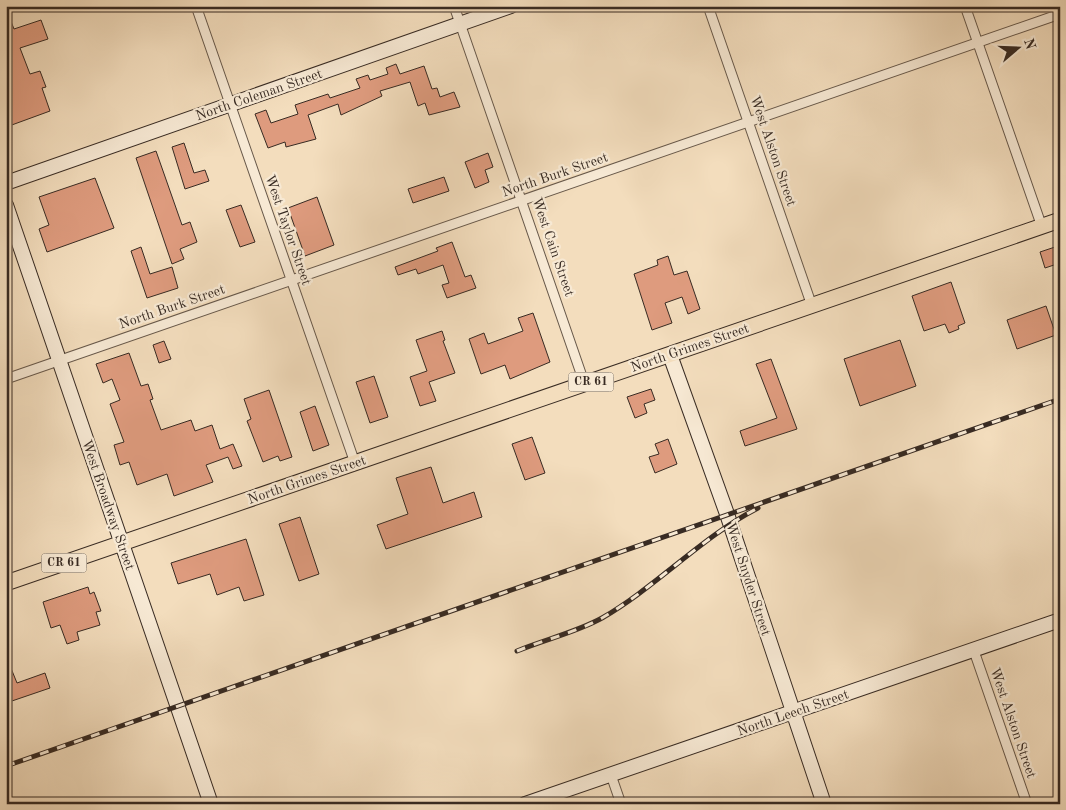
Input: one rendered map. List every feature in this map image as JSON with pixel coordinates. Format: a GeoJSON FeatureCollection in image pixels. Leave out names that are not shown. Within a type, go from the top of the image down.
{"type":"FeatureCollection","features":[{"type":"Feature","properties":{"kind":"main road","name":"North Grimes Street"},"geometry":{"type":"LineString","coordinates":[[122,543],[1060,220]]}},
{"type":"Feature","properties":{"kind":"main road","name":"CR 61"},"geometry":{"type":"LineString","coordinates":[[6,583],[122,543]]}},
{"type":"Feature","properties":{"kind":"street","name":"West Taylor Street"},"geometry":{"type":"LineString","coordinates":[[196,6],[355,464]]}},
{"type":"Feature","properties":{"kind":"street","name":"West Cain Street"},"geometry":{"type":"LineString","coordinates":[[454,6],[585,384]]}},
{"type":"Feature","properties":{"kind":"street","name":"North Coleman Street"},"geometry":{"type":"LineString","coordinates":[[6,183],[512,6]]}},
{"type":"Feature","properties":{"kind":"street","name":"West Alston Street"},"geometry":{"type":"LineString","coordinates":[[708,6],[812,306]]}},
{"type":"Feature","properties":{"kind":"street"},"geometry":{"type":"LineString","coordinates":[[964,6],[1042,227]]}},
{"type":"Feature","properties":{"kind":"street","name":"North Burk Street"},"geometry":{"type":"LineString","coordinates":[[6,380],[1060,14]]}},
{"type":"Feature","properties":{"kind":"street","name":"West Broadway Street"},"geometry":{"type":"LineString","coordinates":[[6,206],[211,804]]}},
{"type":"Feature","properties":{"kind":"street","name":"West Snyder Street"},"geometry":{"type":"LineString","coordinates":[[670,354],[727,514],[824,804]]}},
{"type":"Feature","properties":{"kind":"street","name":"North Leech Street"},"geometry":{"type":"LineString","coordinates":[[525,804],[1060,620]]}},
{"type":"Feature","properties":{"kind":"street","name":"West Alston Street"},"geometry":{"type":"LineString","coordinates":[[974,651],[1027,804]]}},
{"type":"Feature","properties":{"kind":"street"},"geometry":{"type":"LineString","coordinates":[[611,775],[621,804]]}},
{"type":"Feature","properties":{"kind":"building"},"geometry":{"type":"Polygon","coordinates":[[[6,9],[14,29],[41,20],[48,39],[20,48],[30,74],[40,71],[46,87],[42,88],[50,111],[9,126],[6,117],[6,9]]]}},
{"type":"Feature","properties":{"kind":"building"},"geometry":{"type":"Polygon","coordinates":[[[396,64],[400,74],[424,66],[432,89],[437,88],[440,97],[454,92],[460,107],[429,115],[425,103],[418,106],[410,82],[380,91],[382,96],[341,115],[338,104],[308,115],[316,139],[286,147],[285,142],[268,148],[255,114],[266,110],[271,123],[298,114],[295,105],[328,94],[330,98],[360,88],[356,79],[368,75],[370,80],[388,74],[386,68],[396,64]]]}},
{"type":"Feature","properties":{"kind":"building"},"geometry":{"type":"Polygon","coordinates":[[[184,143],[194,173],[205,170],[209,181],[185,189],[172,147],[184,143]]]}},
{"type":"Feature","properties":{"kind":"building"},"geometry":{"type":"Polygon","coordinates":[[[156,151],[182,225],[190,222],[197,242],[180,249],[184,259],[172,264],[136,158],[156,151]]]}},
{"type":"Feature","properties":{"kind":"building"},"geometry":{"type":"Polygon","coordinates":[[[488,153],[493,167],[485,170],[489,182],[475,188],[465,162],[488,153]]]}},
{"type":"Feature","properties":{"kind":"building"},"geometry":{"type":"Polygon","coordinates":[[[444,177],[449,191],[413,203],[408,189],[444,177]]]}},
{"type":"Feature","properties":{"kind":"building"},"geometry":{"type":"Polygon","coordinates":[[[95,178],[114,228],[47,252],[39,229],[49,225],[39,197],[95,178]]]}},
{"type":"Feature","properties":{"kind":"building"},"geometry":{"type":"Polygon","coordinates":[[[317,197],[334,245],[305,256],[288,208],[317,197]]]}},
{"type":"Feature","properties":{"kind":"building"},"geometry":{"type":"Polygon","coordinates":[[[241,205],[255,242],[240,247],[226,210],[241,205]]]}},
{"type":"Feature","properties":{"kind":"building"},"geometry":{"type":"Polygon","coordinates":[[[452,242],[465,277],[471,275],[476,288],[447,298],[442,285],[449,283],[443,265],[418,274],[416,269],[398,275],[395,267],[438,251],[436,248],[452,242]]]}},
{"type":"Feature","properties":{"kind":"building"},"geometry":{"type":"Polygon","coordinates":[[[1058,246],[1060,263],[1045,268],[1040,252],[1058,246]]]}},
{"type":"Feature","properties":{"kind":"building"},"geometry":{"type":"Polygon","coordinates":[[[141,247],[150,274],[172,267],[178,288],[147,298],[131,251],[141,247]]]}},
{"type":"Feature","properties":{"kind":"building"},"geometry":{"type":"Polygon","coordinates":[[[668,256],[674,275],[687,271],[700,309],[688,314],[682,297],[665,303],[672,323],[652,330],[634,274],[658,265],[657,260],[668,256]]]}},
{"type":"Feature","properties":{"kind":"building"},"geometry":{"type":"Polygon","coordinates":[[[951,282],[965,323],[958,326],[959,329],[949,333],[945,324],[924,331],[912,296],[951,282]]]}},
{"type":"Feature","properties":{"kind":"building"},"geometry":{"type":"Polygon","coordinates":[[[1046,306],[1056,335],[1017,349],[1007,320],[1046,306]]]}},
{"type":"Feature","properties":{"kind":"building"},"geometry":{"type":"Polygon","coordinates":[[[533,313],[550,362],[510,379],[505,365],[481,374],[469,339],[484,333],[488,344],[523,331],[518,318],[533,313]]]}},
{"type":"Feature","properties":{"kind":"building"},"geometry":{"type":"Polygon","coordinates":[[[442,331],[445,340],[443,341],[455,373],[429,382],[436,401],[420,406],[410,377],[427,371],[416,340],[442,331]]]}},
{"type":"Feature","properties":{"kind":"building"},"geometry":{"type":"Polygon","coordinates":[[[900,340],[916,386],[860,406],[844,359],[900,340]]]}},
{"type":"Feature","properties":{"kind":"building"},"geometry":{"type":"Polygon","coordinates":[[[164,341],[171,359],[159,363],[153,345],[164,341]]]}},
{"type":"Feature","properties":{"kind":"building"},"geometry":{"type":"Polygon","coordinates":[[[129,353],[141,386],[148,384],[153,399],[150,400],[161,430],[191,420],[195,431],[212,425],[220,449],[233,444],[242,466],[233,469],[228,457],[206,465],[213,482],[174,496],[167,474],[137,485],[129,462],[120,465],[114,445],[124,442],[110,404],[120,400],[112,379],[103,383],[96,364],[129,353]]]}},
{"type":"Feature","properties":{"kind":"building"},"geometry":{"type":"Polygon","coordinates":[[[771,359],[797,429],[745,446],[740,431],[777,418],[756,364],[771,359]]]}},
{"type":"Feature","properties":{"kind":"building"},"geometry":{"type":"Polygon","coordinates":[[[374,376],[388,417],[370,423],[356,382],[374,376]]]}},
{"type":"Feature","properties":{"kind":"building"},"geometry":{"type":"Polygon","coordinates":[[[651,389],[655,400],[644,404],[647,413],[635,418],[627,397],[651,389]]]}},
{"type":"Feature","properties":{"kind":"building"},"geometry":{"type":"Polygon","coordinates":[[[269,390],[292,457],[280,461],[278,456],[263,462],[247,421],[251,419],[244,399],[269,390]]]}},
{"type":"Feature","properties":{"kind":"building"},"geometry":{"type":"Polygon","coordinates":[[[315,406],[329,445],[313,451],[300,412],[315,406]]]}},
{"type":"Feature","properties":{"kind":"building"},"geometry":{"type":"Polygon","coordinates":[[[532,437],[545,473],[525,480],[512,444],[532,437]]]}},
{"type":"Feature","properties":{"kind":"building"},"geometry":{"type":"Polygon","coordinates":[[[668,439],[677,464],[655,473],[649,457],[659,454],[655,444],[668,439]]]}},
{"type":"Feature","properties":{"kind":"building"},"geometry":{"type":"Polygon","coordinates":[[[431,467],[443,503],[474,492],[482,517],[386,549],[377,525],[408,514],[396,478],[431,467]]]}},
{"type":"Feature","properties":{"kind":"building"},"geometry":{"type":"Polygon","coordinates":[[[300,517],[319,574],[299,581],[279,524],[300,517]]]}},
{"type":"Feature","properties":{"kind":"building"},"geometry":{"type":"Polygon","coordinates":[[[246,539],[264,595],[244,601],[239,587],[217,595],[210,574],[178,584],[171,563],[246,539]]]}},
{"type":"Feature","properties":{"kind":"building"},"geometry":{"type":"Polygon","coordinates":[[[88,587],[90,594],[94,592],[101,611],[96,612],[100,625],[77,632],[79,640],[67,644],[60,625],[51,628],[43,602],[88,587]]]}},
{"type":"Feature","properties":{"kind":"building"},"geometry":{"type":"Polygon","coordinates":[[[6,656],[17,683],[45,673],[50,688],[6,703],[6,656]]]}},
{"type":"Feature","properties":{"kind":"railway"},"geometry":{"type":"LineString","coordinates":[[6,766],[1060,399]]}},
{"type":"Feature","properties":{"kind":"railway"},"geometry":{"type":"LineString","coordinates":[[517,651],[582,628],[602,618],[622,606],[718,533],[758,508]]}}]}
